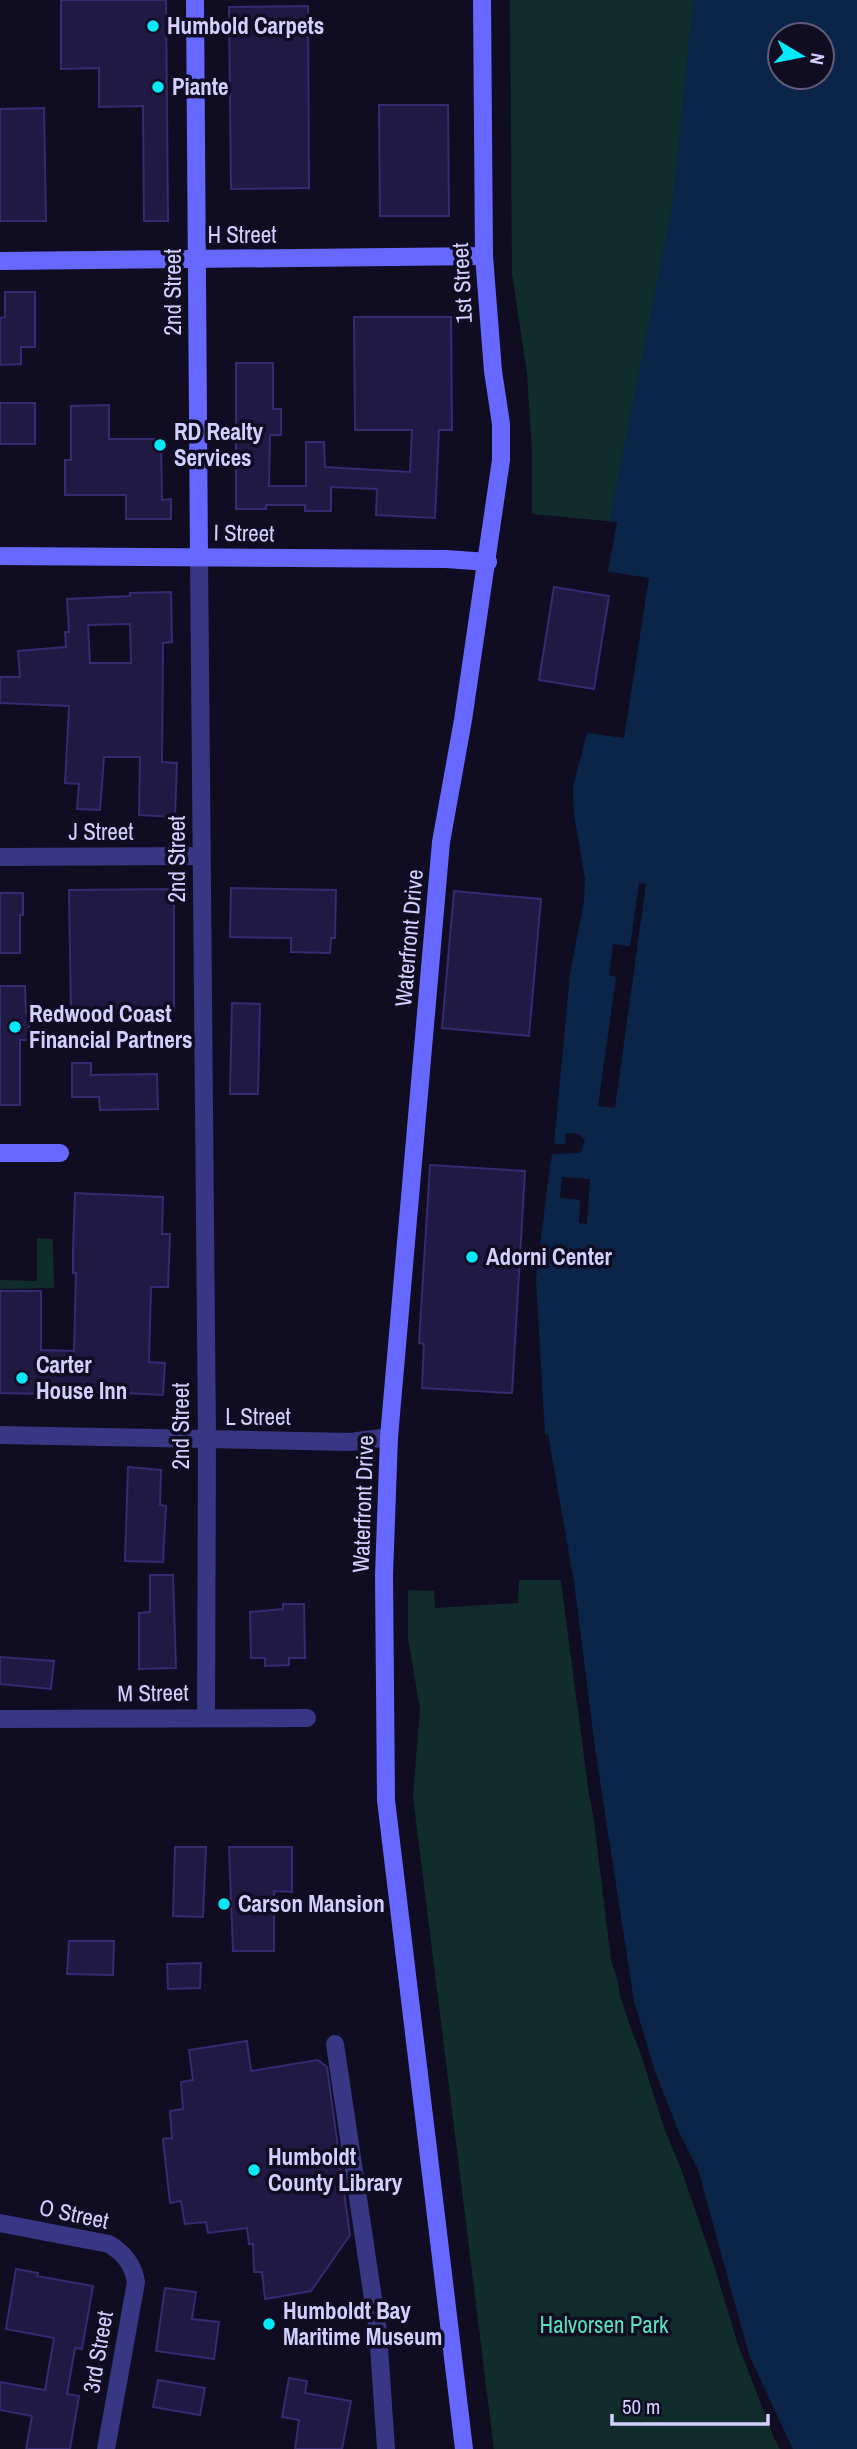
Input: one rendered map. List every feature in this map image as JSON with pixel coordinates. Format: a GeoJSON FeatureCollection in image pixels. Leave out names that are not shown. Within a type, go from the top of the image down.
{"type":"FeatureCollection","features":[{"type":"Feature","properties":{"kind":"street","name":"2nd Street"},"geometry":{"type":"LineString","coordinates":[[195,0],[207,1441],[206,1717]]}},
{"type":"Feature","properties":{"kind":"street","name":"1st Street"},"geometry":{"type":"LineString","coordinates":[[482,0],[484,257],[493,371],[501,424],[501,460],[488,562]]}},
{"type":"Feature","properties":{"kind":"street","name":"H Street"},"geometry":{"type":"LineString","coordinates":[[0,261],[484,257]]}},
{"type":"Feature","properties":{"kind":"street","name":"I Street"},"geometry":{"type":"LineString","coordinates":[[0,556],[446,559],[488,562]]}},
{"type":"Feature","properties":{"kind":"street","name":"Waterfront Drive"},"geometry":{"type":"LineString","coordinates":[[464,2449],[386,1800],[384,1588],[389,1437],[441,842],[488,562]]}},
{"type":"Feature","properties":{"kind":"street","name":"J Street"},"geometry":{"type":"LineString","coordinates":[[0,856],[201,856]]}},
{"type":"Feature","properties":{"kind":"street"},"geometry":{"type":"LineString","coordinates":[[0,1153],[60,1153]]}},
{"type":"Feature","properties":{"kind":"street","name":"L Street"},"geometry":{"type":"LineString","coordinates":[[0,1435],[350,1442],[389,1437]]}},
{"type":"Feature","properties":{"kind":"street","name":"M Street"},"geometry":{"type":"LineString","coordinates":[[0,1719],[307,1717]]}},
{"type":"Feature","properties":{"kind":"street"},"geometry":{"type":"LineString","coordinates":[[335,2044],[378,2332],[386,2449]]}},
{"type":"Feature","properties":{"kind":"street","name":"O Street"},"geometry":{"type":"LineString","coordinates":[[0,2223],[109,2244],[120,2250],[131,2264]]}},
{"type":"Feature","properties":{"kind":"street","name":"3rd Street"},"geometry":{"type":"LineString","coordinates":[[106,2449],[136,2282],[131,2264]]}},
{"type":"Feature","properties":{"kind":"green space"},"geometry":{"type":"Polygon","coordinates":[[[510,0],[756,0],[617,522],[532,514],[532,453],[527,373],[512,274],[510,0]]]}},
{"type":"Feature","properties":{"kind":"green space"},"geometry":{"type":"Polygon","coordinates":[[[37,1238],[53,1239],[54,1288],[0,1289],[0,1280],[37,1281],[37,1238]]]}},
{"type":"Feature","properties":{"kind":"green space","name":"Halvorsen Park"},"geometry":{"type":"Polygon","coordinates":[[[519,1580],[564,1580],[611,1960],[665,2131],[681,2169],[740,2341],[783,2449],[494,2449],[413,1797],[420,1709],[408,1638],[408,1590],[434,1591],[435,1608],[518,1603],[519,1580]]]}},
{"type":"Feature","properties":{"kind":"water"},"geometry":{"type":"Polygon","coordinates":[[[693,0],[857,0],[857,2449],[784,2449],[740,2341],[686,2161],[625,2006],[531,1353],[533,1305],[527,1297],[529,1261],[536,1252],[543,1154],[548,1138],[557,1055],[557,1015],[574,893],[559,836],[559,815],[566,791],[569,759],[579,731],[617,522],[609,521],[672,206],[693,0]]]}},
{"type":"Feature","properties":{"kind":"pier"},"geometry":{"type":"Polygon","coordinates":[[[604,571],[649,578],[624,738],[587,733],[573,787],[574,815],[585,878],[584,901],[570,974],[554,1144],[566,1144],[565,1133],[578,1134],[585,1140],[579,1153],[552,1154],[549,1174],[536,1279],[545,1434],[548,1434],[574,1582],[595,1748],[634,2001],[655,2071],[678,2130],[698,2169],[749,2355],[793,2449],[780,2449],[774,2438],[737,2342],[683,2162],[620,1996],[589,1795],[560,1574],[537,1435],[540,1434],[531,1353],[532,1305],[527,1297],[529,1261],[536,1252],[543,1154],[540,1152],[548,1138],[557,1055],[557,1015],[574,893],[559,836],[559,815],[566,791],[569,759],[579,732],[576,731],[604,571]]]}},
{"type":"Feature","properties":{"kind":"pier"},"geometry":{"type":"Polygon","coordinates":[[[639,883],[646,884],[615,1108],[598,1106],[616,977],[609,975],[613,944],[630,946],[639,883]]]}},
{"type":"Feature","properties":{"kind":"pier"},"geometry":{"type":"Polygon","coordinates":[[[562,1177],[590,1179],[587,1224],[579,1223],[580,1200],[560,1198],[562,1177]]]}},
{"type":"Feature","properties":{"kind":"building"},"geometry":{"type":"Polygon","coordinates":[[[61,0],[166,0],[168,221],[144,221],[143,106],[99,107],[99,68],[61,69],[61,0]]]}},
{"type":"Feature","properties":{"kind":"building"},"geometry":{"type":"Polygon","coordinates":[[[308,6],[309,188],[231,189],[229,7],[308,6]]]}},
{"type":"Feature","properties":{"kind":"building"},"geometry":{"type":"Polygon","coordinates":[[[379,105],[448,105],[449,216],[380,216],[379,105]]]}},
{"type":"Feature","properties":{"kind":"building"},"geometry":{"type":"Polygon","coordinates":[[[44,108],[46,221],[0,221],[0,109],[44,108]]]}},
{"type":"Feature","properties":{"kind":"building"},"geometry":{"type":"Polygon","coordinates":[[[5,292],[35,292],[35,347],[21,347],[21,364],[0,365],[0,318],[5,317],[5,292]]]}},
{"type":"Feature","properties":{"kind":"building"},"geometry":{"type":"Polygon","coordinates":[[[354,317],[451,317],[452,430],[439,430],[435,518],[376,515],[377,489],[331,487],[331,511],[305,511],[305,505],[266,505],[266,509],[236,509],[236,363],[273,363],[273,409],[281,409],[281,435],[270,435],[269,486],[306,486],[306,442],[324,442],[325,467],[410,472],[412,430],[355,430],[354,317]]]}},
{"type":"Feature","properties":{"kind":"building"},"geometry":{"type":"Polygon","coordinates":[[[0,403],[35,403],[35,444],[0,444],[0,403]]]}},
{"type":"Feature","properties":{"kind":"building"},"geometry":{"type":"Polygon","coordinates":[[[109,405],[109,439],[161,439],[162,500],[171,499],[171,519],[126,519],[126,495],[65,495],[65,460],[71,460],[71,406],[109,405]]]}},
{"type":"Feature","properties":{"kind":"building"},"geometry":{"type":"Polygon","coordinates":[[[554,587],[609,596],[594,689],[539,680],[554,587]]]}},
{"type":"Feature","properties":{"kind":"building"},"geometry":{"type":"Polygon","coordinates":[[[171,592],[172,642],[163,643],[162,762],[177,763],[175,817],[139,815],[140,757],[104,757],[100,810],[77,809],[79,784],[65,783],[69,706],[0,703],[0,677],[20,677],[18,651],[66,647],[65,632],[69,632],[67,599],[130,596],[130,593],[171,592]],[[130,624],[88,625],[90,663],[131,663],[130,624]]]}},
{"type":"Feature","properties":{"kind":"building"},"geometry":{"type":"Polygon","coordinates":[[[231,888],[336,890],[335,938],[331,938],[330,953],[291,952],[291,938],[230,937],[231,888]]]}},
{"type":"Feature","properties":{"kind":"building"},"geometry":{"type":"Polygon","coordinates":[[[174,889],[174,1012],[71,1013],[69,890],[174,889]]]}},
{"type":"Feature","properties":{"kind":"building"},"geometry":{"type":"Polygon","coordinates":[[[454,891],[541,899],[529,1036],[442,1028],[454,891]]]}},
{"type":"Feature","properties":{"kind":"building"},"geometry":{"type":"Polygon","coordinates":[[[0,893],[23,893],[20,953],[0,953],[0,893]]]}},
{"type":"Feature","properties":{"kind":"building"},"geometry":{"type":"Polygon","coordinates":[[[0,986],[25,986],[29,1040],[20,1040],[20,1105],[0,1105],[0,986]]]}},
{"type":"Feature","properties":{"kind":"building"},"geometry":{"type":"Polygon","coordinates":[[[232,1003],[260,1004],[258,1094],[230,1094],[232,1003]]]}},
{"type":"Feature","properties":{"kind":"building"},"geometry":{"type":"Polygon","coordinates":[[[72,1063],[91,1063],[91,1075],[157,1074],[158,1109],[100,1110],[99,1097],[72,1097],[72,1063]]]}},
{"type":"Feature","properties":{"kind":"building","name":"Adorni Center"},"geometry":{"type":"Polygon","coordinates":[[[430,1165],[525,1171],[512,1393],[422,1388],[424,1344],[419,1343],[430,1165]]]}},
{"type":"Feature","properties":{"kind":"building"},"geometry":{"type":"Polygon","coordinates":[[[75,1193],[163,1197],[162,1234],[170,1234],[168,1287],[151,1287],[149,1362],[165,1363],[163,1395],[44,1389],[44,1394],[0,1393],[0,1291],[41,1291],[41,1350],[74,1351],[75,1193]]]}},
{"type":"Feature","properties":{"kind":"building"},"geometry":{"type":"Polygon","coordinates":[[[128,1467],[161,1470],[160,1505],[166,1506],[163,1562],[125,1561],[128,1467]]]}},
{"type":"Feature","properties":{"kind":"building"},"geometry":{"type":"Polygon","coordinates":[[[150,1575],[173,1575],[176,1668],[139,1669],[139,1613],[150,1612],[150,1575]]]}},
{"type":"Feature","properties":{"kind":"building"},"geometry":{"type":"Polygon","coordinates":[[[283,1604],[304,1604],[305,1658],[289,1658],[289,1665],[265,1666],[265,1658],[251,1658],[250,1612],[283,1609],[283,1604]]]}},
{"type":"Feature","properties":{"kind":"building"},"geometry":{"type":"Polygon","coordinates":[[[0,1657],[54,1661],[51,1689],[0,1684],[0,1657]]]}},
{"type":"Feature","properties":{"kind":"building"},"geometry":{"type":"Polygon","coordinates":[[[175,1847],[206,1847],[203,1917],[173,1916],[175,1847]]]}},
{"type":"Feature","properties":{"kind":"building"},"geometry":{"type":"Polygon","coordinates":[[[229,1847],[292,1847],[292,1892],[274,1891],[274,1951],[233,1951],[229,1847]]]}},
{"type":"Feature","properties":{"kind":"building"},"geometry":{"type":"Polygon","coordinates":[[[69,1941],[114,1941],[113,1975],[67,1974],[69,1941]]]}},
{"type":"Feature","properties":{"kind":"building"},"geometry":{"type":"Polygon","coordinates":[[[201,1963],[200,1988],[168,1989],[167,1964],[201,1963]]]}},
{"type":"Feature","properties":{"kind":"building","name":"Humboldt County Library"},"geometry":{"type":"Polygon","coordinates":[[[247,2041],[251,2071],[318,2060],[327,2067],[350,2235],[311,2291],[265,2299],[262,2272],[254,2272],[253,2244],[249,2244],[247,2228],[208,2233],[206,2222],[185,2224],[181,2201],[170,2203],[163,2139],[172,2138],[170,2111],[183,2109],[181,2082],[193,2080],[189,2050],[247,2041]]]}},
{"type":"Feature","properties":{"kind":"building"},"geometry":{"type":"Polygon","coordinates":[[[16,2269],[38,2273],[37,2276],[93,2286],[82,2349],[75,2348],[67,2394],[79,2396],[70,2449],[26,2449],[32,2416],[0,2410],[0,2382],[45,2390],[54,2338],[6,2329],[16,2269]]]}},
{"type":"Feature","properties":{"kind":"building"},"geometry":{"type":"Polygon","coordinates":[[[165,2288],[196,2292],[192,2319],[219,2322],[214,2359],[156,2351],[165,2288]]]}},
{"type":"Feature","properties":{"kind":"building"},"geometry":{"type":"Polygon","coordinates":[[[289,2378],[307,2381],[305,2393],[351,2401],[342,2449],[295,2449],[299,2420],[282,2417],[289,2378]]]}},
{"type":"Feature","properties":{"kind":"building"},"geometry":{"type":"Polygon","coordinates":[[[158,2380],[205,2388],[200,2415],[153,2407],[158,2380]]]}},
{"type":"Feature","properties":{"kind":"place","name":"Humbold Carpets"},"geometry":{"type":"Point","coordinates":[153,26]}},
{"type":"Feature","properties":{"kind":"place","name":"Piante"},"geometry":{"type":"Point","coordinates":[158,87]}},
{"type":"Feature","properties":{"kind":"place","name":"RD Realty Services"},"geometry":{"type":"Point","coordinates":[160,445]}},
{"type":"Feature","properties":{"kind":"place","name":"Redwood Coast Financial Partners"},"geometry":{"type":"Point","coordinates":[15,1027]}},
{"type":"Feature","properties":{"kind":"place","name":"Adorni Center"},"geometry":{"type":"Point","coordinates":[472,1257]}},
{"type":"Feature","properties":{"kind":"place","name":"Carter House Inn"},"geometry":{"type":"Point","coordinates":[22,1378]}},
{"type":"Feature","properties":{"kind":"place","name":"Carson Mansion"},"geometry":{"type":"Point","coordinates":[224,1904]}},
{"type":"Feature","properties":{"kind":"place","name":"Humboldt County Library"},"geometry":{"type":"Point","coordinates":[254,2170]}},
{"type":"Feature","properties":{"kind":"place","name":"Humboldt Bay Maritime Museum"},"geometry":{"type":"Point","coordinates":[269,2324]}}]}
